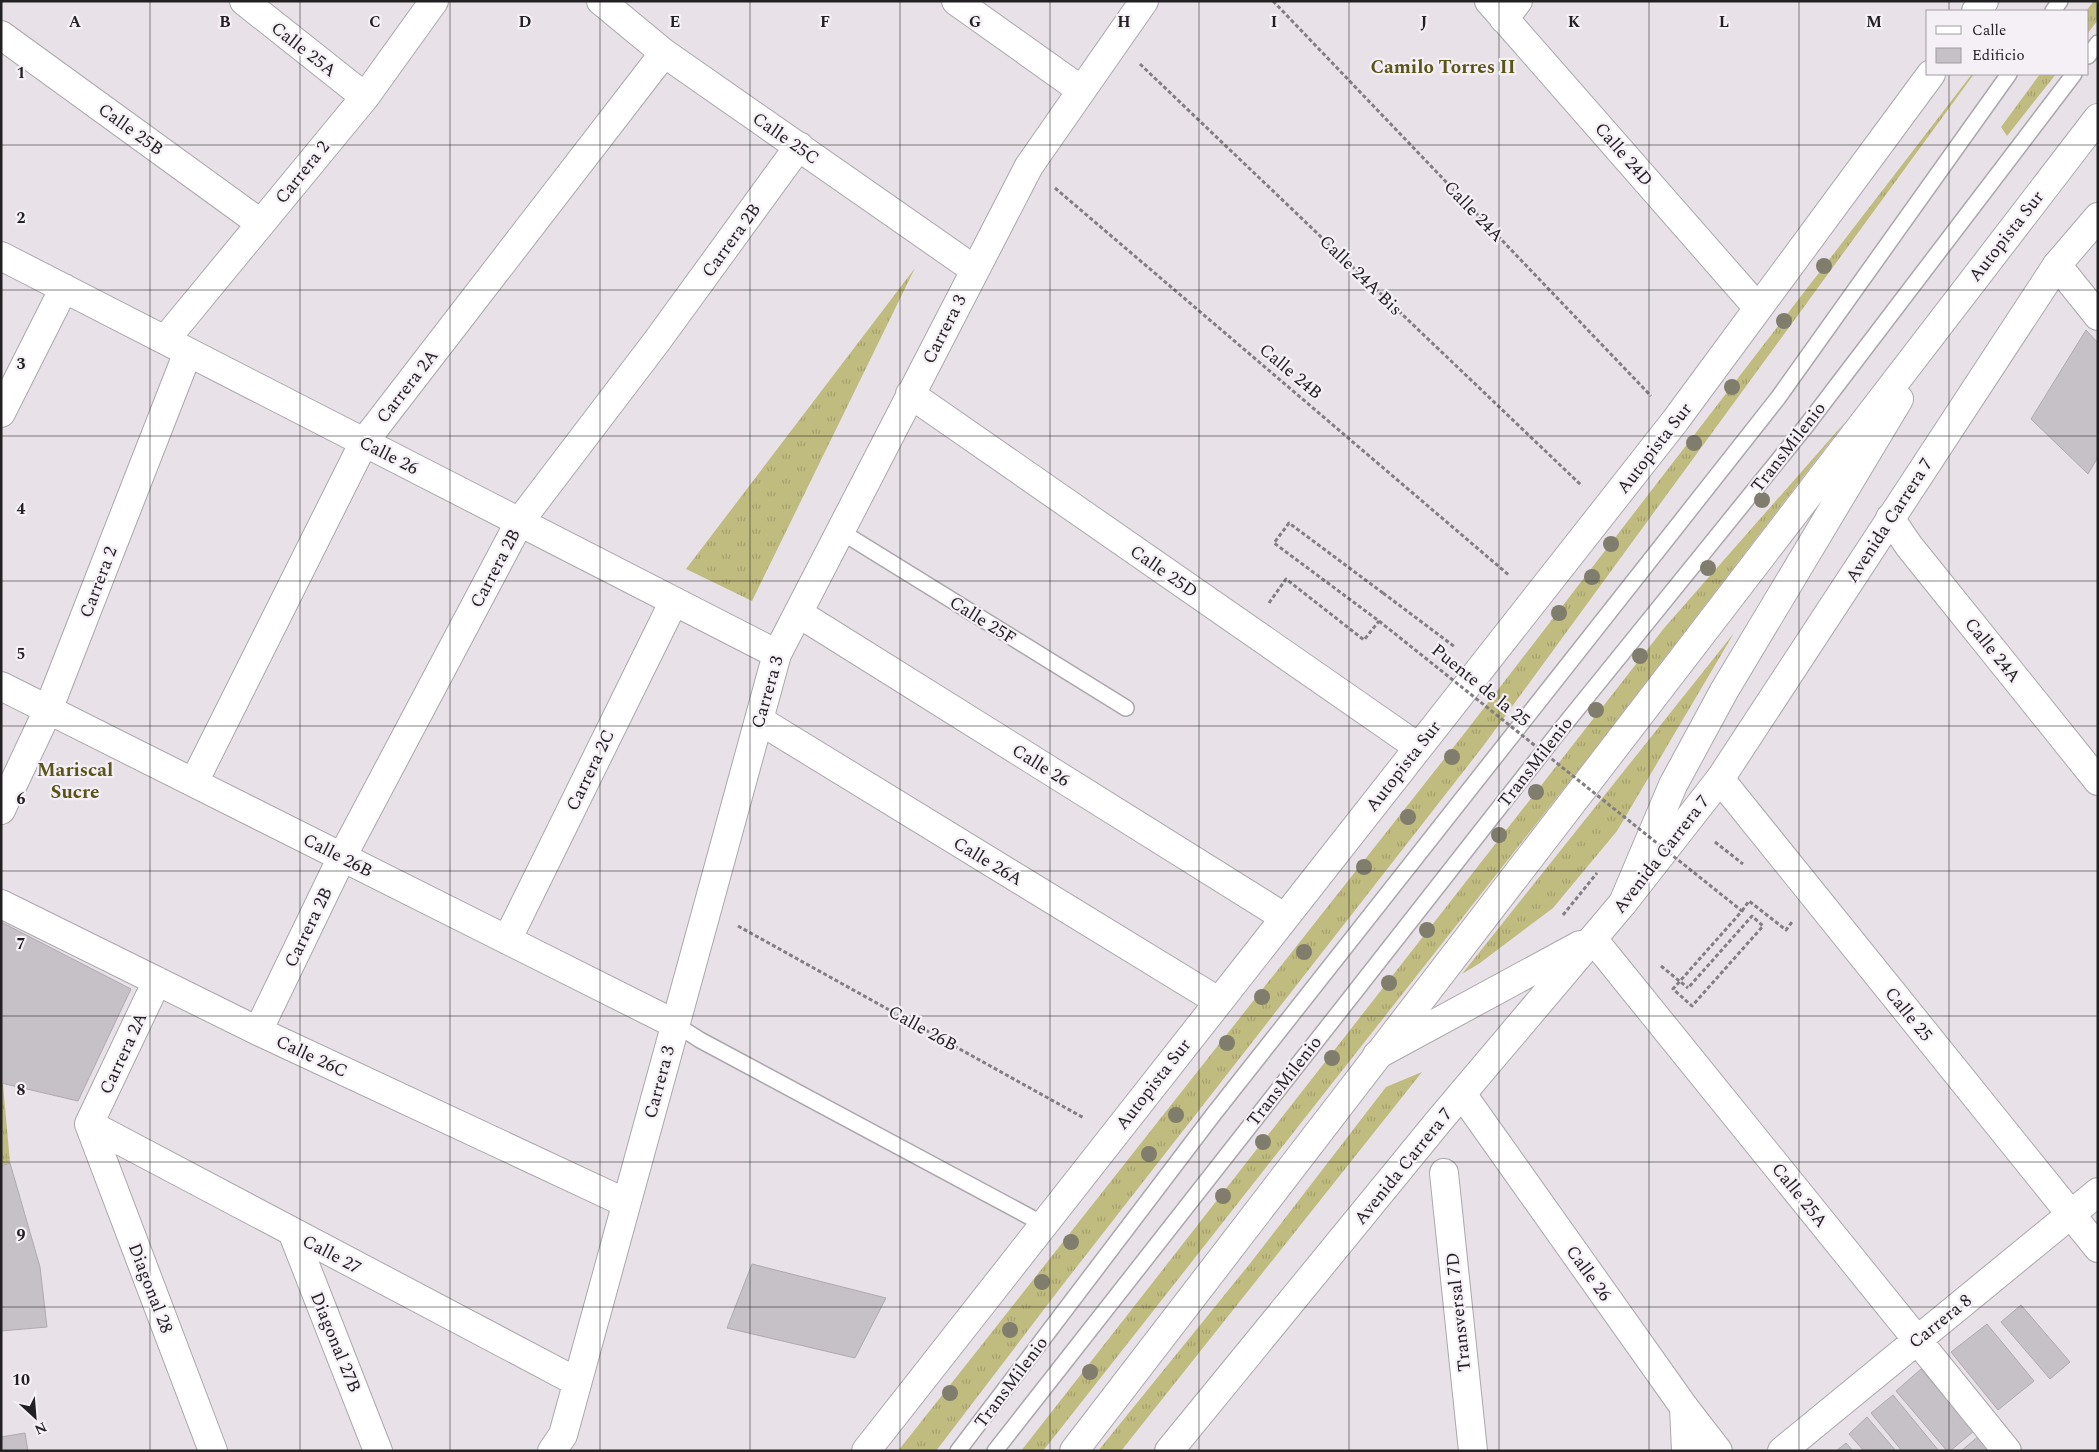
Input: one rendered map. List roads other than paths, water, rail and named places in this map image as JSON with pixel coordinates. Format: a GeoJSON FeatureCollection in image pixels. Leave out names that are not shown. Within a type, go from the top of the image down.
{"type":"FeatureCollection","features":[{"type":"Feature","properties":{"kind":"main road","name":"Calle 25A"},"geometry":{"type":"LineString","coordinates":[[244,1],[364,96]]}},
{"type":"Feature","properties":{"kind":"main road","name":"Carrera 2"},"geometry":{"type":"LineString","coordinates":[[165,340],[364,96],[434,1]]}},
{"type":"Feature","properties":{"kind":"main road","name":"Calle 25C"},"geometry":{"type":"LineString","coordinates":[[601,1],[664,53],[800,146],[975,270]]}},
{"type":"Feature","properties":{"kind":"main road"},"geometry":{"type":"LineString","coordinates":[[956,1],[1081,90]]}},
{"type":"Feature","properties":{"kind":"main road","name":"Carrera 3"},"geometry":{"type":"LineString","coordinates":[[559,1445],[777,654],[1029,166],[1144,1]]}},
{"type":"Feature","properties":{"kind":"main road","name":"Calle 24D"},"geometry":{"type":"LineString","coordinates":[[1504,7],[1758,308]]}},
{"type":"Feature","properties":{"kind":"main road","name":"Calle 25B"},"geometry":{"type":"LineString","coordinates":[[1,35],[260,223]]}},
{"type":"Feature","properties":{"kind":"main road","name":"Carrera 2A"},"geometry":{"type":"LineString","coordinates":[[194,782],[364,442],[664,53]]}},
{"type":"Feature","properties":{"kind":"main road","name":"Autopista Sur"},"geometry":{"type":"LineString","coordinates":[[866,1451],[1675,421],[1930,75]]}},
{"type":"Feature","properties":{"kind":"main road","name":"Autopista Sur"},"geometry":{"type":"LineString","coordinates":[[1074,1451],[2098,118]]}},
{"type":"Feature","properties":{"kind":"main road","name":"Carrera 2B"},"geometry":{"type":"LineString","coordinates":[[258,1031],[342,857],[520,521],[651,349],[800,146]]}},
{"type":"Feature","properties":{"kind":"main road","name":"Avenida Carrera 7"},"geometry":{"type":"LineString","coordinates":[[1169,1451],[1462,1094],[1623,903],[1720,779],[2057,265],[2098,217]]}},
{"type":"Feature","properties":{"kind":"main road","name":"Calle 26"},"geometry":{"type":"LineString","coordinates":[[1,256],[777,654]]}},
{"type":"Feature","properties":{"kind":"main road"},"geometry":{"type":"LineString","coordinates":[[2057,265],[2098,316]]}},
{"type":"Feature","properties":{"kind":"main road"},"geometry":{"type":"LineString","coordinates":[[1,413],[64,288]]}},
{"type":"Feature","properties":{"kind":"main road"},"geometry":{"type":"LineString","coordinates":[[1623,903],[1673,785],[1724,691],[1963,292]]}},
{"type":"Feature","properties":{"kind":"main road","name":"Carrera 2"},"geometry":{"type":"LineString","coordinates":[[1,810],[48,710],[188,352]]}},
{"type":"Feature","properties":{"kind":"main road","name":"Calle 25D"},"geometry":{"type":"LineString","coordinates":[[910,394],[1418,747]]}},
{"type":"Feature","properties":{"kind":"main road","name":"Calle 24A"},"geometry":{"type":"LineString","coordinates":[[1890,518],[1908,546],[2098,781]]}},
{"type":"Feature","properties":{"kind":"main road","name":"Carrera 2C"},"geometry":{"type":"LineString","coordinates":[[507,940],[674,601]]}},
{"type":"Feature","properties":{"kind":"main road","name":"Calle 26"},"geometry":{"type":"LineString","coordinates":[[798,613],[1284,917]]}},
{"type":"Feature","properties":{"kind":"main road","name":"Calle 26B"},"geometry":{"type":"LineString","coordinates":[[1,686],[676,1024]]}},
{"type":"Feature","properties":{"kind":"main road","name":"Calle 26A"},"geometry":{"type":"LineString","coordinates":[[759,720],[1218,1001]]}},
{"type":"Feature","properties":{"kind":"main road","name":"Calle 25"},"geometry":{"type":"LineString","coordinates":[[1720,779],[2098,1248]]}},
{"type":"Feature","properties":{"kind":"main road","name":"Calle 26C"},"geometry":{"type":"LineString","coordinates":[[1,904],[258,1031],[626,1203]]}},
{"type":"Feature","properties":{"kind":"main road","name":"Calle 25A"},"geometry":{"type":"LineString","coordinates":[[1593,939],[2007,1451]]}},
{"type":"Feature","properties":{"kind":"main road"},"geometry":{"type":"LineString","coordinates":[[1377,1055],[1593,939]]}},
{"type":"Feature","properties":{"kind":"main road","name":"Carrera 2A"},"geometry":{"type":"LineString","coordinates":[[89,1124],[157,981]]}},
{"type":"Feature","properties":{"kind":"main road","name":"Calle 26"},"geometry":{"type":"LineString","coordinates":[[1462,1094],[1684,1408],[1718,1451]]}},
{"type":"Feature","properties":{"kind":"main road","name":"Calle 27"},"geometry":{"type":"LineString","coordinates":[[89,1124],[293,1234],[577,1382]]}},
{"type":"Feature","properties":{"kind":"main road","name":"Diagonal 28"},"geometry":{"type":"LineString","coordinates":[[89,1124],[213,1451]]}},
{"type":"Feature","properties":{"kind":"main road","name":"Transversal 7D"},"geometry":{"type":"LineString","coordinates":[[1444,1173],[1473,1451]]}},
{"type":"Feature","properties":{"kind":"main road","name":"Carrera 8"},"geometry":{"type":"LineString","coordinates":[[1782,1451],[2098,1192]]}},
{"type":"Feature","properties":{"kind":"main road","name":"Diagonal 27B"},"geometry":{"type":"LineString","coordinates":[[293,1234],[378,1451]]}},
{"type":"Feature","properties":{"kind":"main road"},"geometry":{"type":"LineString","coordinates":[[1684,1408],[1686,1451]]}},
{"type":"Feature","properties":{"kind":"lane"},"geometry":{"type":"LineString","coordinates":[[2089,55],[2098,43]]}},
{"type":"Feature","properties":{"kind":"lane","name":"TransMilenio"},"geometry":{"type":"LineString","coordinates":[[958,1451],[1219,1107],[1778,398],[2008,75]]}},
{"type":"Feature","properties":{"kind":"lane","name":"TransMilenio"},"geometry":{"type":"LineString","coordinates":[[995,1451],[1561,729],[1806,426],[2073,75]]}},
{"type":"Feature","properties":{"kind":"lane","name":"Calle 25F"},"geometry":{"type":"LineString","coordinates":[[840,531],[1126,708]]}},
{"type":"Feature","properties":{"kind":"lane"},"geometry":{"type":"LineString","coordinates":[[676,1024],[700,1040],[1043,1224]]}},
{"type":"Feature","properties":{"kind":"district","name":"Camilo Torres II"},"geometry":{"type":"Point","coordinates":[1443,66]}},
{"type":"Feature","properties":{"kind":"district","name":"Mariscal Sucre"},"geometry":{"type":"Point","coordinates":[75,780]}}]}
